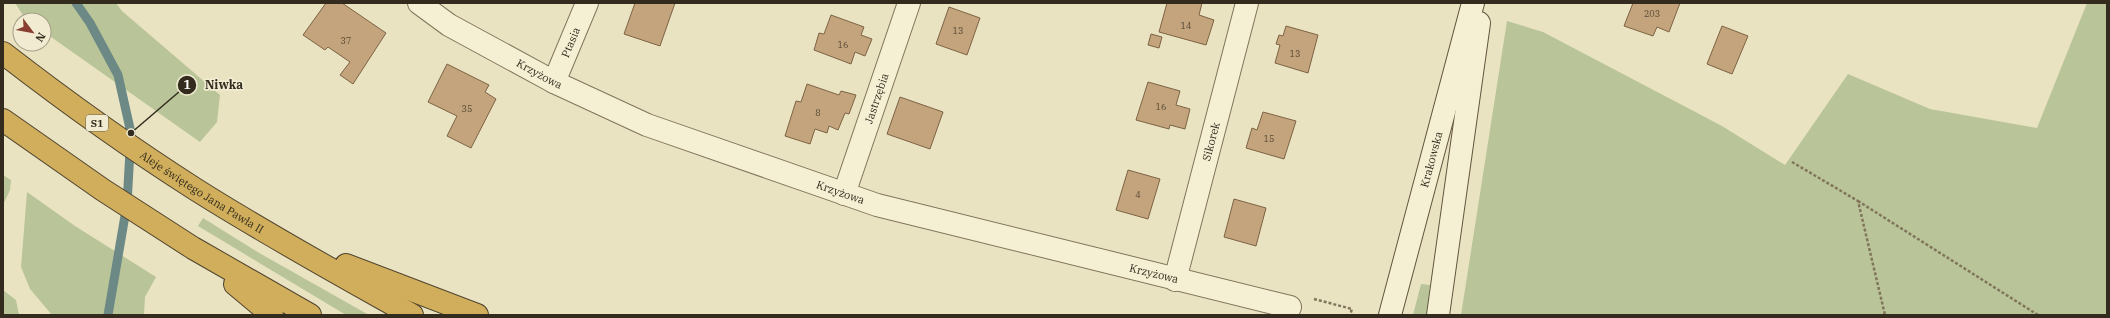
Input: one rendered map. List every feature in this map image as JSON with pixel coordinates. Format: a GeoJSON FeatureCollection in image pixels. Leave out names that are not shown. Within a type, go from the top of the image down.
{"type":"FeatureCollection","features":[{"type":"Feature","properties":{"kind":"highway","name":"Aleje świętego Jana Pawła II"},"geometry":{"type":"LineString","coordinates":[[3,53],[72,106],[194,188],[276,238],[412,315]]}},
{"type":"Feature","properties":{"kind":"highway"},"geometry":{"type":"LineString","coordinates":[[3,120],[97,186],[193,248],[310,315]]}},
{"type":"Feature","properties":{"kind":"highway"},"geometry":{"type":"LineString","coordinates":[[276,238],[477,315]]}},
{"type":"Feature","properties":{"kind":"highway"},"geometry":{"type":"LineString","coordinates":[[193,248],[272,315]]}},
{"type":"Feature","properties":{"kind":"street","name":"Krzyżowa"},"geometry":{"type":"LineString","coordinates":[[419,3],[449,25],[554,82],[647,125],[844,194],[878,205],[1175,280],[1290,307]]}},
{"type":"Feature","properties":{"kind":"street","name":"Ptasia"},"geometry":{"type":"LineString","coordinates":[[554,82],[587,3]]}},
{"type":"Feature","properties":{"kind":"street","name":"Jastrzębia"},"geometry":{"type":"LineString","coordinates":[[844,194],[909,3]]}},
{"type":"Feature","properties":{"kind":"street","name":"Sikorek"},"geometry":{"type":"LineString","coordinates":[[1175,280],[1247,3]]}},
{"type":"Feature","properties":{"kind":"street","name":"Krakowska"},"geometry":{"type":"LineString","coordinates":[[1390,315],[1473,3]]}},
{"type":"Feature","properties":{"kind":"street"},"geometry":{"type":"LineString","coordinates":[[1438,315],[1468,116],[1482,3]]}},
{"type":"Feature","properties":{"kind":"path"},"geometry":{"type":"LineString","coordinates":[[1792,162],[1858,201],[2038,315]]}},
{"type":"Feature","properties":{"kind":"path"},"geometry":{"type":"LineString","coordinates":[[1858,201],[1885,315]]}},
{"type":"Feature","properties":{"kind":"green space"},"geometry":{"type":"Polygon","coordinates":[[[15,3],[116,3],[122,11],[220,95],[217,122],[200,142],[52,38],[52,12],[21,12],[15,3]]]}},
{"type":"Feature","properties":{"kind":"green space"},"geometry":{"type":"Polygon","coordinates":[[[2087,3],[2107,3],[2107,315],[1461,315],[1507,21],[1543,32],[1722,126],[1785,165],[1848,74],[1930,109],[2037,128],[2087,3]]]}},
{"type":"Feature","properties":{"kind":"green space"},"geometry":{"type":"Polygon","coordinates":[[[3,175],[11,180],[10,190],[3,205],[3,175]]]}},
{"type":"Feature","properties":{"kind":"green space"},"geometry":{"type":"Polygon","coordinates":[[[27,192],[75,226],[156,277],[145,297],[144,315],[52,315],[30,289],[21,267],[27,192]]]}},
{"type":"Feature","properties":{"kind":"green space"},"geometry":{"type":"Polygon","coordinates":[[[203,218],[261,254],[369,315],[346,315],[198,226],[203,218]]]}},
{"type":"Feature","properties":{"kind":"green space"},"geometry":{"type":"Polygon","coordinates":[[[1421,284],[1430,285],[1426,315],[1413,315],[1421,284]]]}},
{"type":"Feature","properties":{"kind":"green space"},"geometry":{"type":"Polygon","coordinates":[[[3,290],[16,300],[19,315],[3,315],[3,290]]]}},
{"type":"Feature","properties":{"kind":"building"},"geometry":{"type":"Polygon","coordinates":[[[326,3],[342,3],[386,33],[353,84],[340,75],[350,62],[328,47],[325,50],[303,35],[326,3]]]}},
{"type":"Feature","properties":{"kind":"building"},"geometry":{"type":"Polygon","coordinates":[[[635,3],[675,3],[660,46],[624,34],[635,3]]]}},
{"type":"Feature","properties":{"kind":"building"},"geometry":{"type":"Polygon","coordinates":[[[1167,3],[1202,3],[1199,15],[1214,20],[1206,45],[1159,32],[1167,3]]]}},
{"type":"Feature","properties":{"kind":"building"},"geometry":{"type":"Polygon","coordinates":[[[1633,3],[1680,3],[1669,32],[1657,27],[1653,36],[1624,26],[1633,3]]]}},
{"type":"Feature","properties":{"kind":"building"},"geometry":{"type":"Polygon","coordinates":[[[949,7],[980,18],[967,55],[936,44],[949,7]]]}},
{"type":"Feature","properties":{"kind":"building"},"geometry":{"type":"Polygon","coordinates":[[[831,15],[864,27],[861,35],[872,39],[865,56],[855,52],[851,64],[814,50],[819,33],[824,34],[831,15]]]}},
{"type":"Feature","properties":{"kind":"building"},"geometry":{"type":"Polygon","coordinates":[[[1286,26],[1318,35],[1308,73],[1275,63],[1280,45],[1276,44],[1279,35],[1283,36],[1286,26]]]}},
{"type":"Feature","properties":{"kind":"building"},"geometry":{"type":"Polygon","coordinates":[[[1722,26],[1748,36],[1732,74],[1707,64],[1722,26]]]}},
{"type":"Feature","properties":{"kind":"building"},"geometry":{"type":"Polygon","coordinates":[[[1151,34],[1162,37],[1159,48],[1148,45],[1151,34]]]}},
{"type":"Feature","properties":{"kind":"building"},"geometry":{"type":"Polygon","coordinates":[[[447,64],[489,85],[485,92],[496,99],[471,148],[447,136],[457,116],[428,102],[447,64]]]}},
{"type":"Feature","properties":{"kind":"building"},"geometry":{"type":"Polygon","coordinates":[[[1148,82],[1180,91],[1176,105],[1190,109],[1185,129],[1170,125],[1169,129],[1136,120],[1148,82]]]}},
{"type":"Feature","properties":{"kind":"building"},"geometry":{"type":"Polygon","coordinates":[[[807,84],[839,95],[841,91],[856,95],[849,114],[845,113],[838,130],[829,126],[827,133],[815,129],[810,144],[785,136],[796,101],[801,102],[807,84]]]}},
{"type":"Feature","properties":{"kind":"building"},"geometry":{"type":"Polygon","coordinates":[[[900,97],[943,112],[930,149],[887,134],[900,97]]]}},
{"type":"Feature","properties":{"kind":"building"},"geometry":{"type":"Polygon","coordinates":[[[1263,112],[1296,121],[1284,159],[1246,148],[1252,128],[1257,130],[1263,112]]]}},
{"type":"Feature","properties":{"kind":"building"},"geometry":{"type":"Polygon","coordinates":[[[1128,170],[1160,179],[1148,219],[1116,210],[1128,170]]]}},
{"type":"Feature","properties":{"kind":"building"},"geometry":{"type":"Polygon","coordinates":[[[1234,199],[1266,208],[1256,246],[1224,237],[1234,199]]]}},
{"type":"Feature","properties":{"kind":"waterway"},"geometry":{"type":"LineString","coordinates":[[76,3],[90,23],[118,75],[131,133],[127,204],[108,315]]}},
{"type":"Feature","properties":{"kind":"place","name":"Niwka"},"geometry":{"type":"Point","coordinates":[131,133]}}]}
